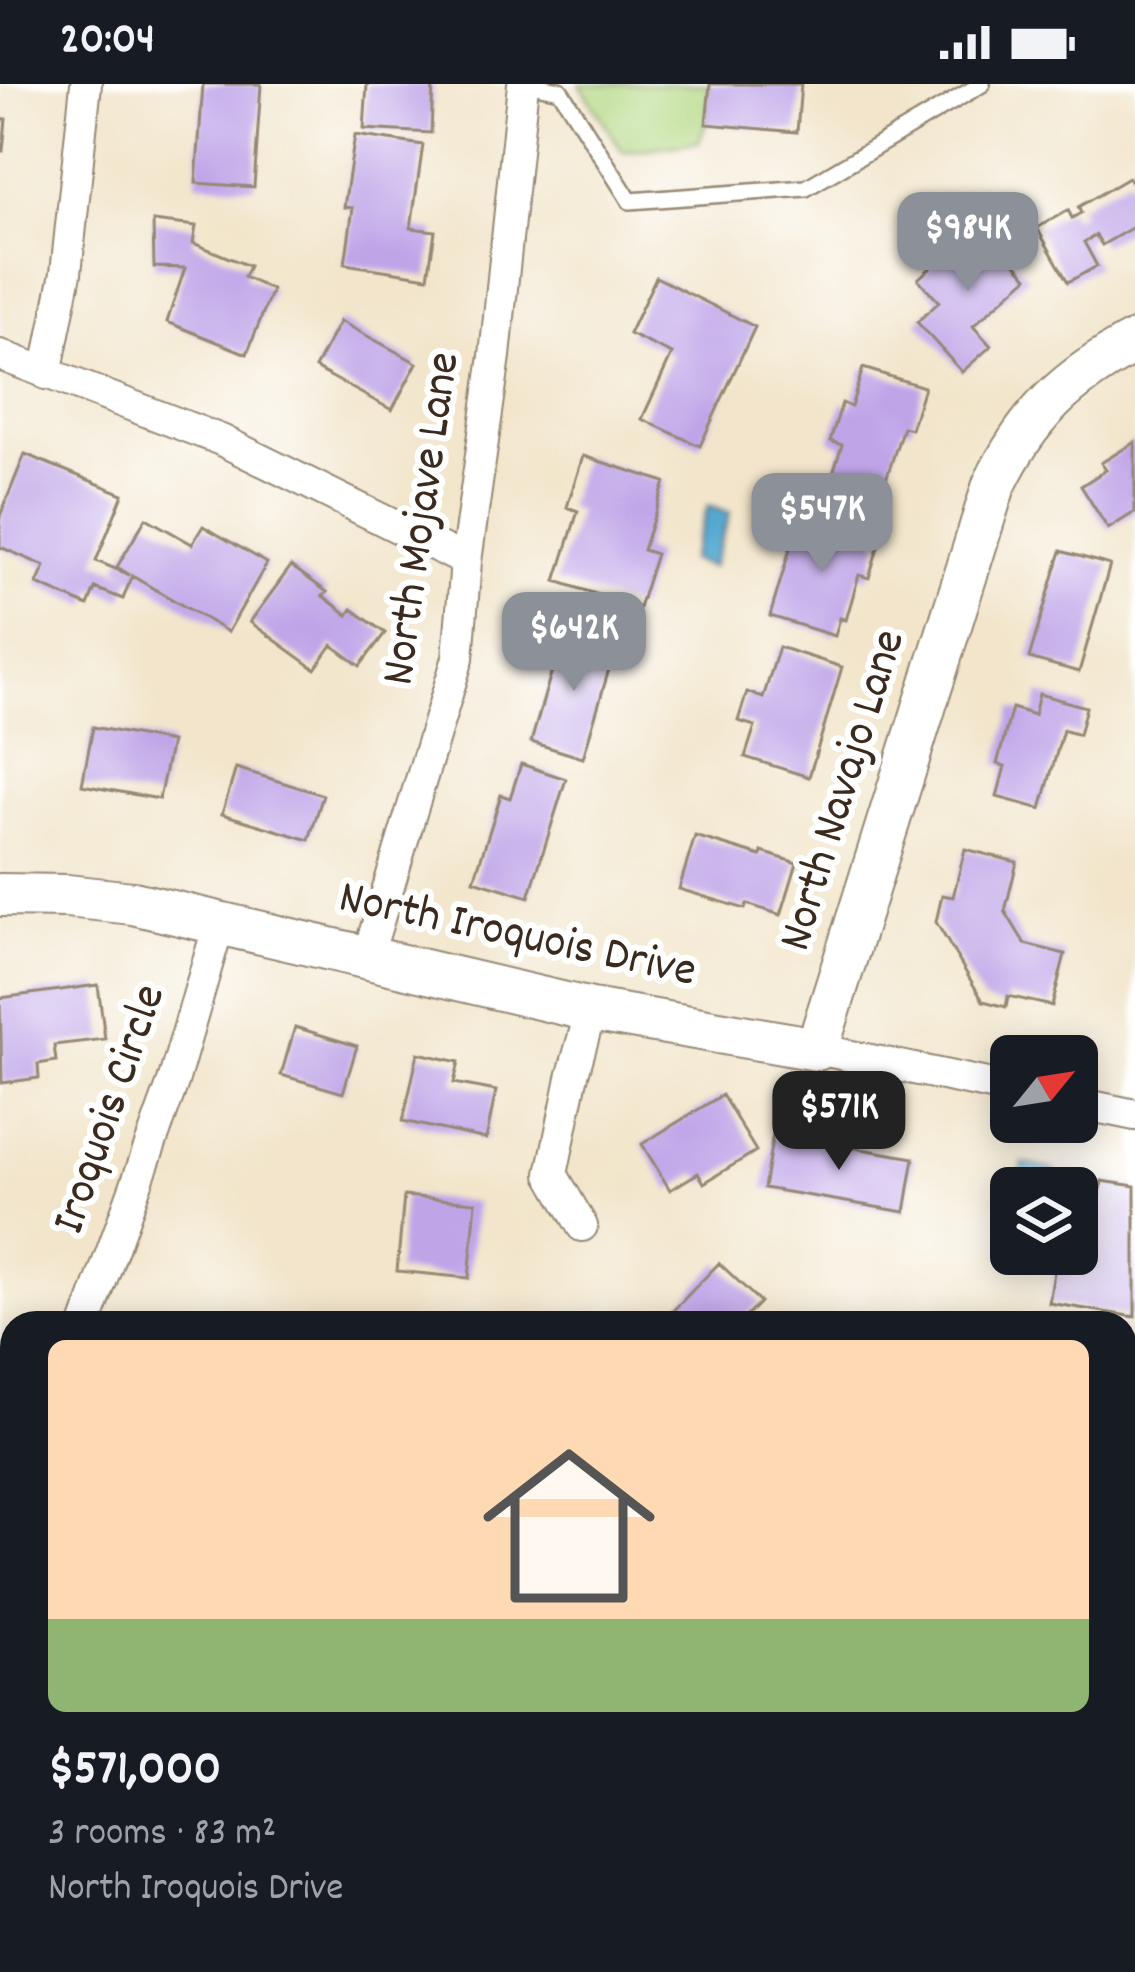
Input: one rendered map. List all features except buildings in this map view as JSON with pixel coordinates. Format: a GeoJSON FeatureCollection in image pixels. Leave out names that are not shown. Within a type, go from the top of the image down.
{"type":"FeatureCollection","features":[{"type":"Feature","properties":{"kind":"street"},"geometry":{"type":"LineString","coordinates":[[46,374],[66,273],[86,84]]}},
{"type":"Feature","properties":{"kind":"street","name":"North Mojave Lane"},"geometry":{"type":"LineString","coordinates":[[367,958],[458,658],[466,561],[527,84]]}},
{"type":"Feature","properties":{"kind":"street","name":"North Navajo Lane"},"geometry":{"type":"LineString","coordinates":[[817,1049],[994,485],[1011,450],[1059,390],[1096,362],[1135,342]]}},
{"type":"Feature","properties":{"kind":"street"},"geometry":{"type":"LineString","coordinates":[[0,356],[221,440],[466,561]]}},
{"type":"Feature","properties":{"kind":"street","name":"North Iroquois Drive"},"geometry":{"type":"LineString","coordinates":[[0,895],[133,903],[591,1010],[990,1085]]}},
{"type":"Feature","properties":{"kind":"street","name":"Iroquois Circle"},"geometry":{"type":"LineString","coordinates":[[90,1311],[173,1082],[219,924]]}},
{"type":"Feature","properties":{"kind":"street"},"geometry":{"type":"LineString","coordinates":[[582,1226],[552,1174],[591,1010]]}},
{"type":"Feature","properties":{"kind":"street"},"geometry":{"type":"LineString","coordinates":[[1098,1107],[1135,1115]]}},
{"type":"Feature","properties":{"kind":"lane"},"geometry":{"type":"LineString","coordinates":[[527,84],[560,90],[630,201],[806,188],[982,84]]}},
{"type":"Feature","properties":{"kind":"green space"},"geometry":{"type":"Polygon","coordinates":[[[580,84],[710,84],[699,142],[623,152],[580,84]]]}},
{"type":"Feature","properties":{"kind":"water"},"geometry":{"type":"Polygon","coordinates":[[[708,506],[730,513],[712,567],[690,560],[708,506]]]}}]}
